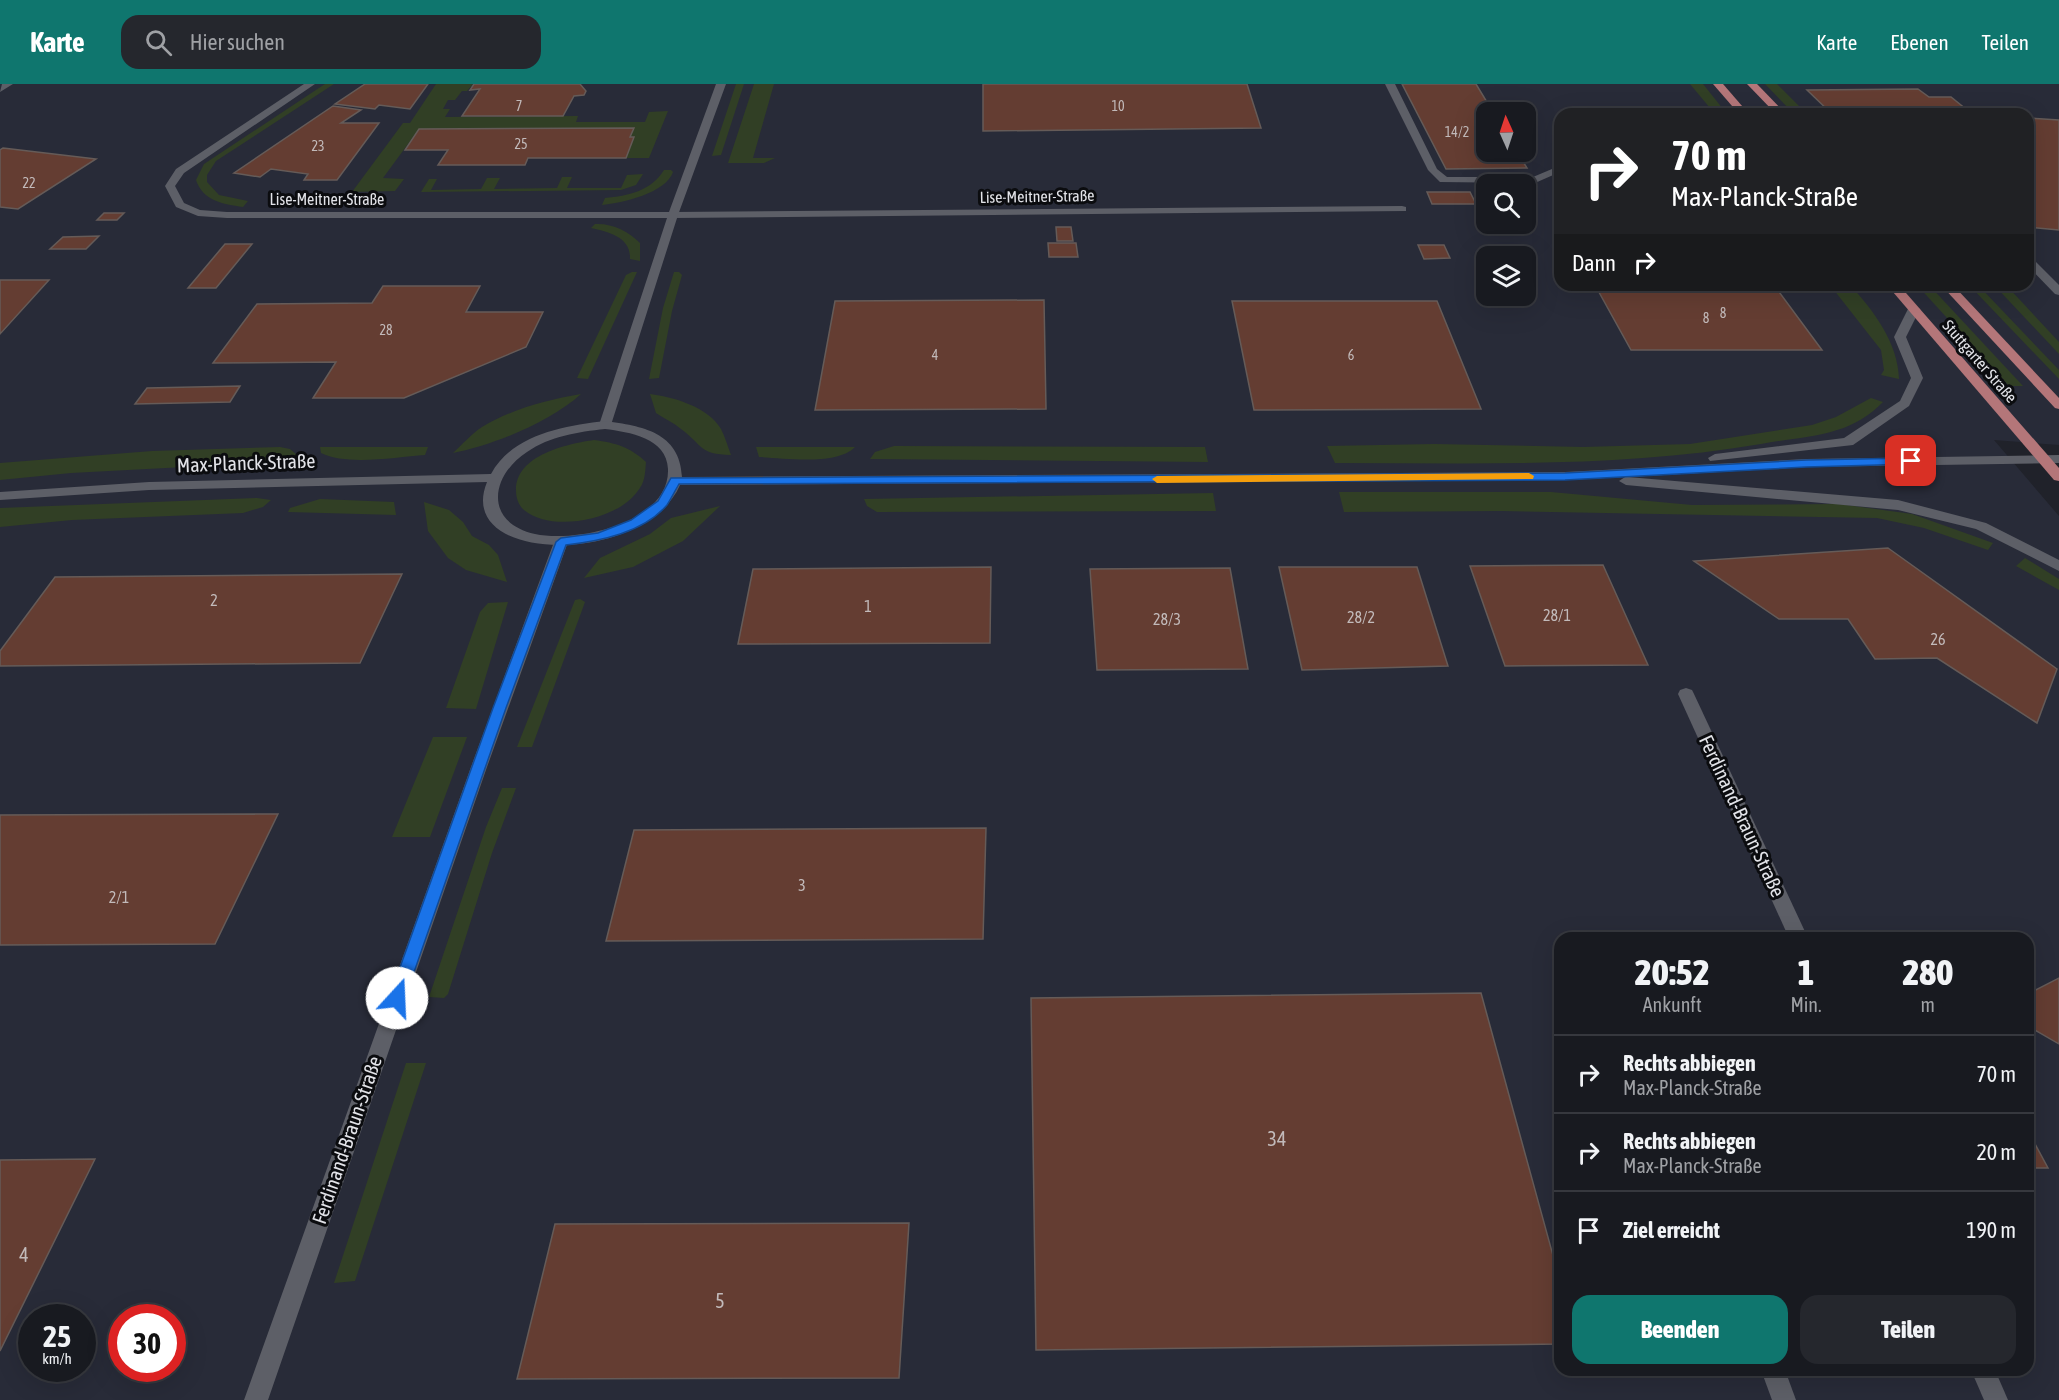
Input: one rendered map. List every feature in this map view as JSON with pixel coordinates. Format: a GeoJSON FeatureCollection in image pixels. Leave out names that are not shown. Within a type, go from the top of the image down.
{"type":"FeatureCollection","features":[{"type":"Feature","properties":{"kind":"main road"},"geometry":{"type":"LineString","coordinates":[[1718,84],[1739,108]]}},
{"type":"Feature","properties":{"kind":"main road"},"geometry":{"type":"LineString","coordinates":[[1752,84],[1775,108]]}},
{"type":"Feature","properties":{"kind":"main road","name":"Stuttgarter Straße"},"geometry":{"type":"LineString","coordinates":[[1898,291],[2059,477]]}},
{"type":"Feature","properties":{"kind":"main road","name":"Stuttgarter Straße"},"geometry":{"type":"LineString","coordinates":[[1953,291],[2059,405]]}},
{"type":"Feature","properties":{"kind":"street"},"geometry":{"type":"LineString","coordinates":[[0,88],[8,84]]}},
{"type":"Feature","properties":{"kind":"street","name":"Lise-Meitner-Straße"},"geometry":{"type":"LineString","coordinates":[[310,84],[180,171],[170,186],[180,205],[198,213],[227,215],[1402,209]]}},
{"type":"Feature","properties":{"kind":"street"},"geometry":{"type":"LineString","coordinates":[[605,425],[673,214],[721,84]]}},
{"type":"Feature","properties":{"kind":"street"},"geometry":{"type":"LineString","coordinates":[[1390,84],[1433,170],[1444,180],[1534,180],[1554,172]]}},
{"type":"Feature","properties":{"kind":"street"},"geometry":{"type":"LineString","coordinates":[[2034,266],[2059,292]]}},
{"type":"Feature","properties":{"kind":"street"},"geometry":{"type":"LineString","coordinates":[[1565,476],[1848,442],[1905,404],[1917,378],[1900,337],[1914,309]]}},
{"type":"Feature","properties":{"kind":"street"},"geometry":{"type":"LineString","coordinates":[[605,425],[636,429],[661,441],[675,459],[675,481],[662,503],[635,523],[600,537],[561,542],[532,538],[509,529],[494,515],[489,497],[494,478],[507,461],[526,446],[551,435],[577,428],[605,425]]}},
{"type":"Feature","properties":{"kind":"street"},"geometry":{"type":"LineString","coordinates":[[675,481],[1565,476],[1806,463],[2059,459]]}},
{"type":"Feature","properties":{"kind":"street"},"geometry":{"type":"LineString","coordinates":[[1565,476],[1898,505],[1981,526],[2059,566]]}},
{"type":"Feature","properties":{"kind":"street","name":"Max-Planck-Straße"},"geometry":{"type":"LineString","coordinates":[[0,496],[160,485],[494,478]]}},
{"type":"Feature","properties":{"kind":"street","name":"Ferdinand-Braun-Straße"},"geometry":{"type":"LineString","coordinates":[[256,1400],[490,734],[561,542]]}},
{"type":"Feature","properties":{"kind":"street","name":"Ferdinand-Braun-Straße"},"geometry":{"type":"LineString","coordinates":[[1686,694],[1796,932]]}},
{"type":"Feature","properties":{"kind":"street"},"geometry":{"type":"LineString","coordinates":[[1775,1376],[1784,1400]]}},
{"type":"Feature","properties":{"kind":"street"},"geometry":{"type":"LineString","coordinates":[[1986,1376],[1996,1400]]}},
{"type":"Feature","properties":{"kind":"shaded area"},"geometry":{"type":"Polygon","coordinates":[[[0,84],[2059,84],[2059,445],[1994,440],[2059,516],[2059,1400],[0,1400],[0,84]]]}},
{"type":"Feature","properties":{"kind":"green space"},"geometry":{"type":"Polygon","coordinates":[[[325,84],[334,84],[216,161],[207,175],[207,182],[219,195],[248,201],[243,207],[221,203],[203,193],[196,180],[204,164],[325,84]]]}},
{"type":"Feature","properties":{"kind":"green space"},"geometry":{"type":"Polygon","coordinates":[[[436,84],[473,84],[467,91],[462,91],[455,100],[448,100],[443,109],[450,109],[445,117],[578,116],[576,122],[645,122],[649,112],[668,111],[649,158],[626,158],[634,138],[630,137],[633,128],[419,129],[383,178],[404,179],[395,191],[352,192],[403,123],[410,123],[436,84]]]}},
{"type":"Feature","properties":{"kind":"green space"},"geometry":{"type":"Polygon","coordinates":[[[736,84],[744,84],[721,155],[712,156],[736,84]]]}},
{"type":"Feature","properties":{"kind":"green space"},"geometry":{"type":"Polygon","coordinates":[[[754,84],[774,84],[753,158],[775,158],[764,163],[728,163],[754,84]]]}},
{"type":"Feature","properties":{"kind":"green space"},"geometry":{"type":"Polygon","coordinates":[[[1690,84],[1703,84],[1722,108],[1710,108],[1690,84]]]}},
{"type":"Feature","properties":{"kind":"green space"},"geometry":{"type":"Polygon","coordinates":[[[1765,84],[1777,84],[1801,108],[1788,108],[1765,84]]]}},
{"type":"Feature","properties":{"kind":"green space"},"geometry":{"type":"Polygon","coordinates":[[[664,170],[673,172],[662,186],[642,196],[602,205],[605,198],[622,196],[646,188],[664,170]]]}},
{"type":"Feature","properties":{"kind":"green space"},"geometry":{"type":"Polygon","coordinates":[[[643,174],[636,185],[621,190],[421,192],[429,179],[437,179],[431,190],[481,189],[487,178],[500,178],[494,189],[557,188],[562,177],[572,177],[567,188],[621,188],[627,175],[643,174]]]}},
{"type":"Feature","properties":{"kind":"green space"},"geometry":{"type":"Polygon","coordinates":[[[595,224],[614,226],[625,231],[640,243],[640,261],[630,259],[627,245],[618,237],[591,228],[595,224]]]}},
{"type":"Feature","properties":{"kind":"green space"},"geometry":{"type":"Polygon","coordinates":[[[637,272],[588,379],[577,378],[626,275],[637,272]]]}},
{"type":"Feature","properties":{"kind":"green space"},"geometry":{"type":"Polygon","coordinates":[[[674,272],[682,275],[672,311],[659,378],[649,379],[663,308],[674,272]]]}},
{"type":"Feature","properties":{"kind":"green space"},"geometry":{"type":"Polygon","coordinates":[[[1835,291],[1855,291],[1868,306],[1889,340],[1898,366],[1899,379],[1881,375],[1884,370],[1881,350],[1835,291]]]}},
{"type":"Feature","properties":{"kind":"green space"},"geometry":{"type":"Polygon","coordinates":[[[1922,291],[1935,291],[2023,386],[2009,386],[1922,291]]]}},
{"type":"Feature","properties":{"kind":"green space"},"geometry":{"type":"Polygon","coordinates":[[[1975,291],[1984,291],[2059,370],[2059,379],[1975,291]]]}},
{"type":"Feature","properties":{"kind":"green space"},"geometry":{"type":"Polygon","coordinates":[[[2000,291],[2012,291],[2059,342],[2059,354],[2000,291]]]}},
{"type":"Feature","properties":{"kind":"green space"},"geometry":{"type":"Polygon","coordinates":[[[581,394],[554,414],[521,431],[453,453],[478,430],[505,415],[542,402],[581,394]]]}},
{"type":"Feature","properties":{"kind":"green space"},"geometry":{"type":"Polygon","coordinates":[[[650,394],[690,404],[708,415],[721,429],[731,455],[712,453],[702,448],[678,427],[656,413],[650,394]]]}},
{"type":"Feature","properties":{"kind":"green space"},"geometry":{"type":"Polygon","coordinates":[[[1871,398],[1883,402],[1856,422],[1828,433],[1708,452],[1655,457],[1549,462],[1335,463],[1327,446],[1434,444],[1583,447],[1690,444],[1812,425],[1836,417],[1871,398]]]}},
{"type":"Feature","properties":{"kind":"green space"},"geometry":{"type":"Polygon","coordinates":[[[594,440],[622,446],[646,462],[642,485],[628,502],[600,516],[566,522],[536,517],[522,508],[516,490],[518,478],[524,468],[545,453],[557,448],[594,440]]]}},
{"type":"Feature","properties":{"kind":"green space"},"geometry":{"type":"Polygon","coordinates":[[[894,446],[1205,447],[1208,462],[870,459],[875,452],[894,446]]]}},
{"type":"Feature","properties":{"kind":"green space"},"geometry":{"type":"Polygon","coordinates":[[[280,447],[290,449],[298,456],[296,461],[71,473],[0,480],[0,463],[152,451],[280,447]]]}},
{"type":"Feature","properties":{"kind":"green space"},"geometry":{"type":"Polygon","coordinates":[[[320,447],[428,447],[425,455],[358,460],[332,457],[321,453],[320,447]]]}},
{"type":"Feature","properties":{"kind":"green space"},"geometry":{"type":"Polygon","coordinates":[[[756,447],[855,447],[836,457],[810,460],[759,457],[756,447]]]}},
{"type":"Feature","properties":{"kind":"green space"},"geometry":{"type":"Polygon","coordinates":[[[1339,492],[1551,492],[1692,505],[1839,504],[1912,514],[1993,543],[1988,550],[1924,528],[1877,518],[1501,511],[1344,512],[1339,492]]]}},
{"type":"Feature","properties":{"kind":"green space"},"geometry":{"type":"Polygon","coordinates":[[[1213,493],[1216,511],[877,512],[867,506],[864,499],[1213,493]]]}},
{"type":"Feature","properties":{"kind":"green space"},"geometry":{"type":"Polygon","coordinates":[[[257,498],[271,500],[263,507],[243,513],[72,520],[0,527],[0,508],[257,498]]]}},
{"type":"Feature","properties":{"kind":"green space"},"geometry":{"type":"Polygon","coordinates":[[[320,499],[394,502],[396,515],[288,512],[290,508],[320,499]]]}},
{"type":"Feature","properties":{"kind":"green space"},"geometry":{"type":"Polygon","coordinates":[[[424,502],[449,510],[463,522],[472,536],[489,545],[498,555],[507,582],[466,570],[448,558],[428,531],[424,502]]]}},
{"type":"Feature","properties":{"kind":"green space"},"geometry":{"type":"Polygon","coordinates":[[[720,506],[683,541],[633,567],[584,578],[600,558],[650,534],[671,518],[720,506]]]}},
{"type":"Feature","properties":{"kind":"green space"},"geometry":{"type":"Polygon","coordinates":[[[2025,558],[2059,579],[2059,590],[2016,566],[2025,558]]]}},
{"type":"Feature","properties":{"kind":"green space"},"geometry":{"type":"Polygon","coordinates":[[[580,599],[585,602],[532,747],[517,747],[575,600],[580,599]]]}},
{"type":"Feature","properties":{"kind":"green space"},"geometry":{"type":"Polygon","coordinates":[[[508,602],[476,709],[446,708],[480,612],[488,603],[508,602]]]}},
{"type":"Feature","properties":{"kind":"green space"},"geometry":{"type":"Polygon","coordinates":[[[433,737],[467,737],[430,837],[392,837],[433,737]]]}},
{"type":"Feature","properties":{"kind":"green space"},"geometry":{"type":"Polygon","coordinates":[[[502,788],[516,788],[492,853],[448,994],[444,998],[429,997],[486,827],[502,788]]]}},
{"type":"Feature","properties":{"kind":"green space"},"geometry":{"type":"Polygon","coordinates":[[[406,1063],[426,1063],[355,1281],[334,1283],[406,1063]]]}},
{"type":"Feature","properties":{"kind":"building"},"geometry":{"type":"Polygon","coordinates":[[[365,84],[428,84],[410,109],[379,105],[375,109],[335,104],[365,84]]]}},
{"type":"Feature","properties":{"kind":"building"},"geometry":{"type":"Polygon","coordinates":[[[474,84],[580,84],[586,91],[584,95],[574,96],[563,116],[462,116],[480,89],[470,90],[474,84]]]}},
{"type":"Feature","properties":{"kind":"building"},"geometry":{"type":"Polygon","coordinates":[[[983,84],[1247,84],[1261,128],[983,131],[983,84]]]}},
{"type":"Feature","properties":{"kind":"building"},"geometry":{"type":"Polygon","coordinates":[[[1402,84],[1476,84],[1487,102],[1476,102],[1476,162],[1523,162],[1527,168],[1446,169],[1402,84]]]}},
{"type":"Feature","properties":{"kind":"building"},"geometry":{"type":"Polygon","coordinates":[[[1918,89],[1929,97],[1951,97],[1965,108],[1826,108],[1807,90],[1918,89]]]}},
{"type":"Feature","properties":{"kind":"building"},"geometry":{"type":"Polygon","coordinates":[[[333,106],[361,110],[341,123],[379,123],[337,180],[304,180],[308,174],[271,169],[260,177],[234,173],[333,106]]]}},
{"type":"Feature","properties":{"kind":"building"},"geometry":{"type":"Polygon","coordinates":[[[2034,118],[2059,120],[2059,230],[2034,228],[2034,118]]]}},
{"type":"Feature","properties":{"kind":"building"},"geometry":{"type":"Polygon","coordinates":[[[634,128],[630,137],[634,137],[626,158],[528,158],[525,165],[438,165],[448,150],[405,150],[419,129],[634,128]]]}},
{"type":"Feature","properties":{"kind":"building"},"geometry":{"type":"Polygon","coordinates":[[[3,148],[96,159],[18,209],[0,207],[0,150],[3,148]]]}},
{"type":"Feature","properties":{"kind":"building"},"geometry":{"type":"Polygon","coordinates":[[[1427,192],[1470,192],[1476,204],[1432,204],[1427,192]]]}},
{"type":"Feature","properties":{"kind":"building"},"geometry":{"type":"Polygon","coordinates":[[[104,213],[124,213],[117,220],[97,220],[104,213]]]}},
{"type":"Feature","properties":{"kind":"building"},"geometry":{"type":"Polygon","coordinates":[[[1056,227],[1071,227],[1073,241],[1057,241],[1056,227]]]}},
{"type":"Feature","properties":{"kind":"building"},"geometry":{"type":"Polygon","coordinates":[[[99,236],[86,249],[50,249],[63,237],[99,236]]]}},
{"type":"Feature","properties":{"kind":"building"},"geometry":{"type":"Polygon","coordinates":[[[1048,243],[1076,243],[1078,257],[1049,257],[1048,243]]]}},
{"type":"Feature","properties":{"kind":"building"},"geometry":{"type":"Polygon","coordinates":[[[225,244],[252,244],[216,288],[188,288],[225,244]]]}},
{"type":"Feature","properties":{"kind":"building"},"geometry":{"type":"Polygon","coordinates":[[[1418,245],[1444,245],[1450,258],[1424,259],[1418,245]]]}},
{"type":"Feature","properties":{"kind":"building"},"geometry":{"type":"Polygon","coordinates":[[[0,280],[49,280],[0,334],[0,280]]]}},
{"type":"Feature","properties":{"kind":"building"},"geometry":{"type":"Polygon","coordinates":[[[383,286],[480,286],[466,312],[543,312],[526,347],[404,398],[313,398],[336,362],[213,363],[257,304],[372,303],[383,286]]]}},
{"type":"Feature","properties":{"kind":"building"},"geometry":{"type":"Polygon","coordinates":[[[1598,291],[1778,291],[1822,350],[1631,350],[1598,291]]]}},
{"type":"Feature","properties":{"kind":"building"},"geometry":{"type":"Polygon","coordinates":[[[1044,300],[1046,409],[815,410],[835,301],[1044,300]]]}},
{"type":"Feature","properties":{"kind":"building"},"geometry":{"type":"Polygon","coordinates":[[[1232,301],[1437,301],[1481,409],[1254,410],[1232,301]]]}},
{"type":"Feature","properties":{"kind":"building"},"geometry":{"type":"Polygon","coordinates":[[[240,386],[230,402],[135,404],[147,388],[240,386]]]}},
{"type":"Feature","properties":{"kind":"building"},"geometry":{"type":"Polygon","coordinates":[[[1888,548],[2057,669],[2037,723],[1937,658],[1875,659],[1848,619],[1779,619],[1694,561],[1888,548]]]}},
{"type":"Feature","properties":{"kind":"building"},"geometry":{"type":"Polygon","coordinates":[[[1603,565],[1648,665],[1505,666],[1470,566],[1603,565]]]}},
{"type":"Feature","properties":{"kind":"building"},"geometry":{"type":"Polygon","coordinates":[[[991,567],[990,643],[738,644],[753,569],[991,567]]]}},
{"type":"Feature","properties":{"kind":"building"},"geometry":{"type":"Polygon","coordinates":[[[1279,567],[1417,567],[1448,666],[1302,670],[1279,567]]]}},
{"type":"Feature","properties":{"kind":"building"},"geometry":{"type":"Polygon","coordinates":[[[1230,568],[1248,669],[1097,670],[1090,569],[1230,568]]]}},
{"type":"Feature","properties":{"kind":"building"},"geometry":{"type":"Polygon","coordinates":[[[402,574],[360,663],[0,666],[0,651],[55,577],[402,574]]]}},
{"type":"Feature","properties":{"kind":"building"},"geometry":{"type":"Polygon","coordinates":[[[278,814],[215,944],[0,945],[0,815],[278,814]]]}},
{"type":"Feature","properties":{"kind":"building"},"geometry":{"type":"Polygon","coordinates":[[[986,828],[983,939],[606,941],[634,830],[986,828]]]}},
{"type":"Feature","properties":{"kind":"building"},"geometry":{"type":"Polygon","coordinates":[[[2059,978],[2059,1044],[2034,1029],[2034,991],[2059,978]]]}},
{"type":"Feature","properties":{"kind":"building"},"geometry":{"type":"Polygon","coordinates":[[[1481,993],[1554,1259],[1554,1344],[1036,1350],[1031,998],[1481,993]]]}},
{"type":"Feature","properties":{"kind":"building"},"geometry":{"type":"Polygon","coordinates":[[[2034,1142],[2048,1168],[2034,1168],[2034,1142]]]}},
{"type":"Feature","properties":{"kind":"building"},"geometry":{"type":"Polygon","coordinates":[[[95,1159],[23,1304],[18,1304],[18,1315],[0,1351],[0,1160],[95,1159]]]}},
{"type":"Feature","properties":{"kind":"building"},"geometry":{"type":"Polygon","coordinates":[[[909,1223],[899,1378],[517,1379],[555,1224],[909,1223]]]}},
{"type":"Feature","properties":{"kind":"slow traffic"},"geometry":{"type":"LineString","coordinates":[[1157,479],[1529,476]]}},
{"type":"Feature","properties":{"kind":"route"},"geometry":{"type":"LineString","coordinates":[[397,998],[561,542],[600,537],[635,523],[662,503],[675,481],[1565,476],[1806,463],[1911,461]]}}]}
